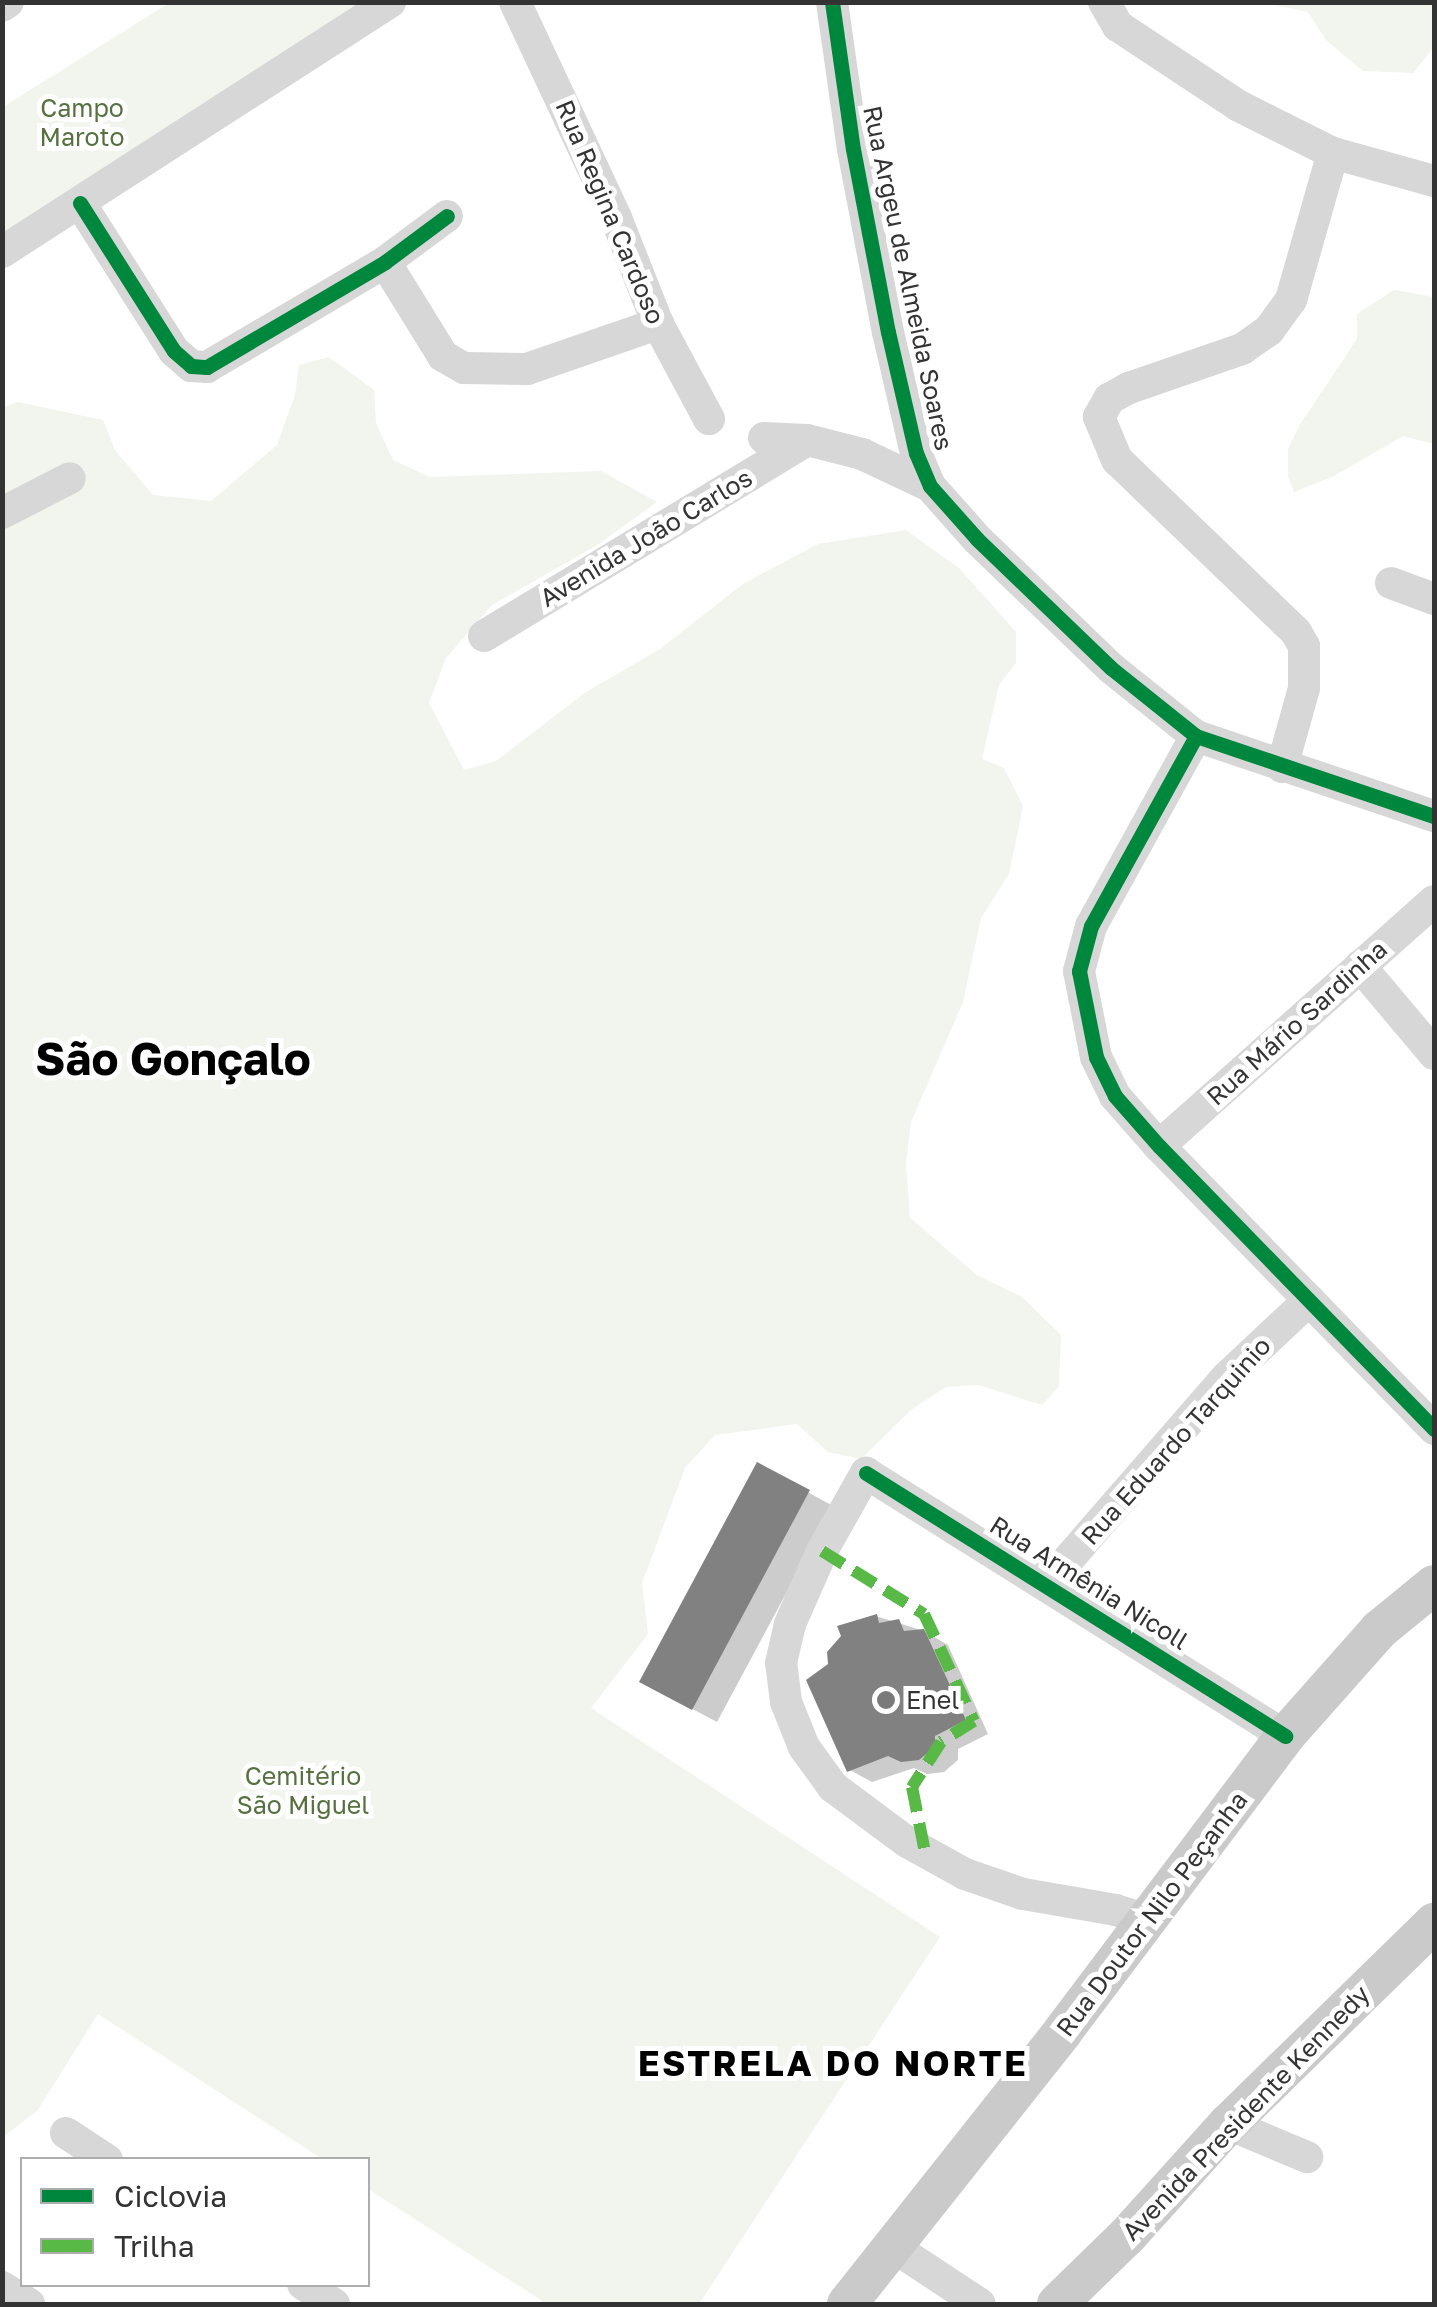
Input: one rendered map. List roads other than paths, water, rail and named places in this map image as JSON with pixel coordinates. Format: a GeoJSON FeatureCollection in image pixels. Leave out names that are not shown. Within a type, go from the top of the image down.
{"type":"FeatureCollection","features":[{"type":"Feature","properties":{"kind":"main road","name":"Rua Doutor Nilo Peçanha"},"geometry":{"type":"LineString","coordinates":[[847,2304],[1148,1920],[1285,1736],[1379,1630],[1434,1585]]}},
{"type":"Feature","properties":{"kind":"main road","name":"Avenida Presidente Kennedy"},"geometry":{"type":"LineString","coordinates":[[1057,2304],[1127,2236],[1228,2124],[1434,1922]]}},
{"type":"Feature","properties":{"kind":"street"},"geometry":{"type":"LineString","coordinates":[[2,252],[390,2]]}},
{"type":"Feature","properties":{"kind":"street","name":"Rua Regina Cardoso"},"geometry":{"type":"LineString","coordinates":[[515,2],[616,218],[658,324],[709,419]]}},
{"type":"Feature","properties":{"kind":"street","name":"Rua Argeu de Almeida Soares"},"geometry":{"type":"LineString","coordinates":[[832,2],[853,149],[888,332],[916,453],[930,486],[976,538],[1111,668],[1196,736],[1434,816]]}},
{"type":"Feature","properties":{"kind":"street"},"geometry":{"type":"LineString","coordinates":[[1104,2],[1118,26],[1239,106],[1333,153],[1434,181]]}},
{"type":"Feature","properties":{"kind":"street"},"geometry":{"type":"LineString","coordinates":[[1282,767],[1304,688],[1304,646],[1296,632],[1116,460],[1099,417],[1110,399],[1129,388],[1242,349],[1269,330],[1290,300],[1333,153]]}},
{"type":"Feature","properties":{"kind":"street"},"geometry":{"type":"LineString","coordinates":[[80,203],[174,350],[192,366],[221,362],[385,262],[446,216]]}},
{"type":"Feature","properties":{"kind":"street"},"geometry":{"type":"LineString","coordinates":[[385,262],[442,356],[455,366],[493,372],[527,368],[658,324]]}},
{"type":"Feature","properties":{"kind":"street"},"geometry":{"type":"LineString","coordinates":[[764,438],[808,440],[862,454],[930,486]]}},
{"type":"Feature","properties":{"kind":"street","name":"Avenida João Carlos"},"geometry":{"type":"LineString","coordinates":[[484,636],[808,440]]}},
{"type":"Feature","properties":{"kind":"street"},"geometry":{"type":"LineString","coordinates":[[2,513],[70,478]]}},
{"type":"Feature","properties":{"kind":"street"},"geometry":{"type":"LineString","coordinates":[[1391,583],[1434,599]]}},
{"type":"Feature","properties":{"kind":"street"},"geometry":{"type":"LineString","coordinates":[[1196,736],[1091,926],[1079,972],[1096,1057],[1116,1096],[1159,1146],[1434,1428]]}},
{"type":"Feature","properties":{"kind":"street","name":"Rua Mário Sardinha"},"geometry":{"type":"LineString","coordinates":[[1159,1146],[1434,901]]}},
{"type":"Feature","properties":{"kind":"street"},"geometry":{"type":"LineString","coordinates":[[1360,966],[1434,1054]]}},
{"type":"Feature","properties":{"kind":"street","name":"Rua Eduardo Tarquinio"},"geometry":{"type":"LineString","coordinates":[[1046,1585],[1226,1378],[1309,1300]]}},
{"type":"Feature","properties":{"kind":"street","name":"Rua Armênia Nicoll"},"geometry":{"type":"LineString","coordinates":[[1148,1920],[1022,1894],[965,1874],[907,1842],[833,1787],[804,1747],[786,1702],[781,1663],[790,1624],[822,1551],[866,1472],[1285,1736]]}},
{"type":"Feature","properties":{"kind":"street"},"geometry":{"type":"LineString","coordinates":[[1228,2124],[1307,2158]]}},
{"type":"Feature","properties":{"kind":"street"},"geometry":{"type":"LineString","coordinates":[[66,2133],[102,2157]]}},
{"type":"Feature","properties":{"kind":"street"},"geometry":{"type":"LineString","coordinates":[[892,2246],[980,2304]]}},
{"type":"Feature","properties":{"kind":"street"},"geometry":{"type":"LineString","coordinates":[[2,2286],[28,2304]]}},
{"type":"Feature","properties":{"kind":"street"},"geometry":{"type":"LineString","coordinates":[[307,2287],[334,2304]]}},
{"type":"Feature","properties":{"kind":"place","name":"Enel"},"geometry":{"type":"Point","coordinates":[886,1700]}},
{"type":"Feature","properties":{"kind":"district","name":"São Gonçalo"},"geometry":{"type":"Point","coordinates":[173,1059]}},
{"type":"Feature","properties":{"kind":"district","name":"ESTRELA DO NORTE"},"geometry":{"type":"Point","coordinates":[833,2063]}},
{"type":"Feature","properties":{"kind":"park label","name":"Campo Maroto"},"geometry":{"type":"Point","coordinates":[82,124]}},
{"type":"Feature","properties":{"kind":"park label","name":"Cemitério São Miguel"},"geometry":{"type":"Point","coordinates":[303,1792]}}]}
